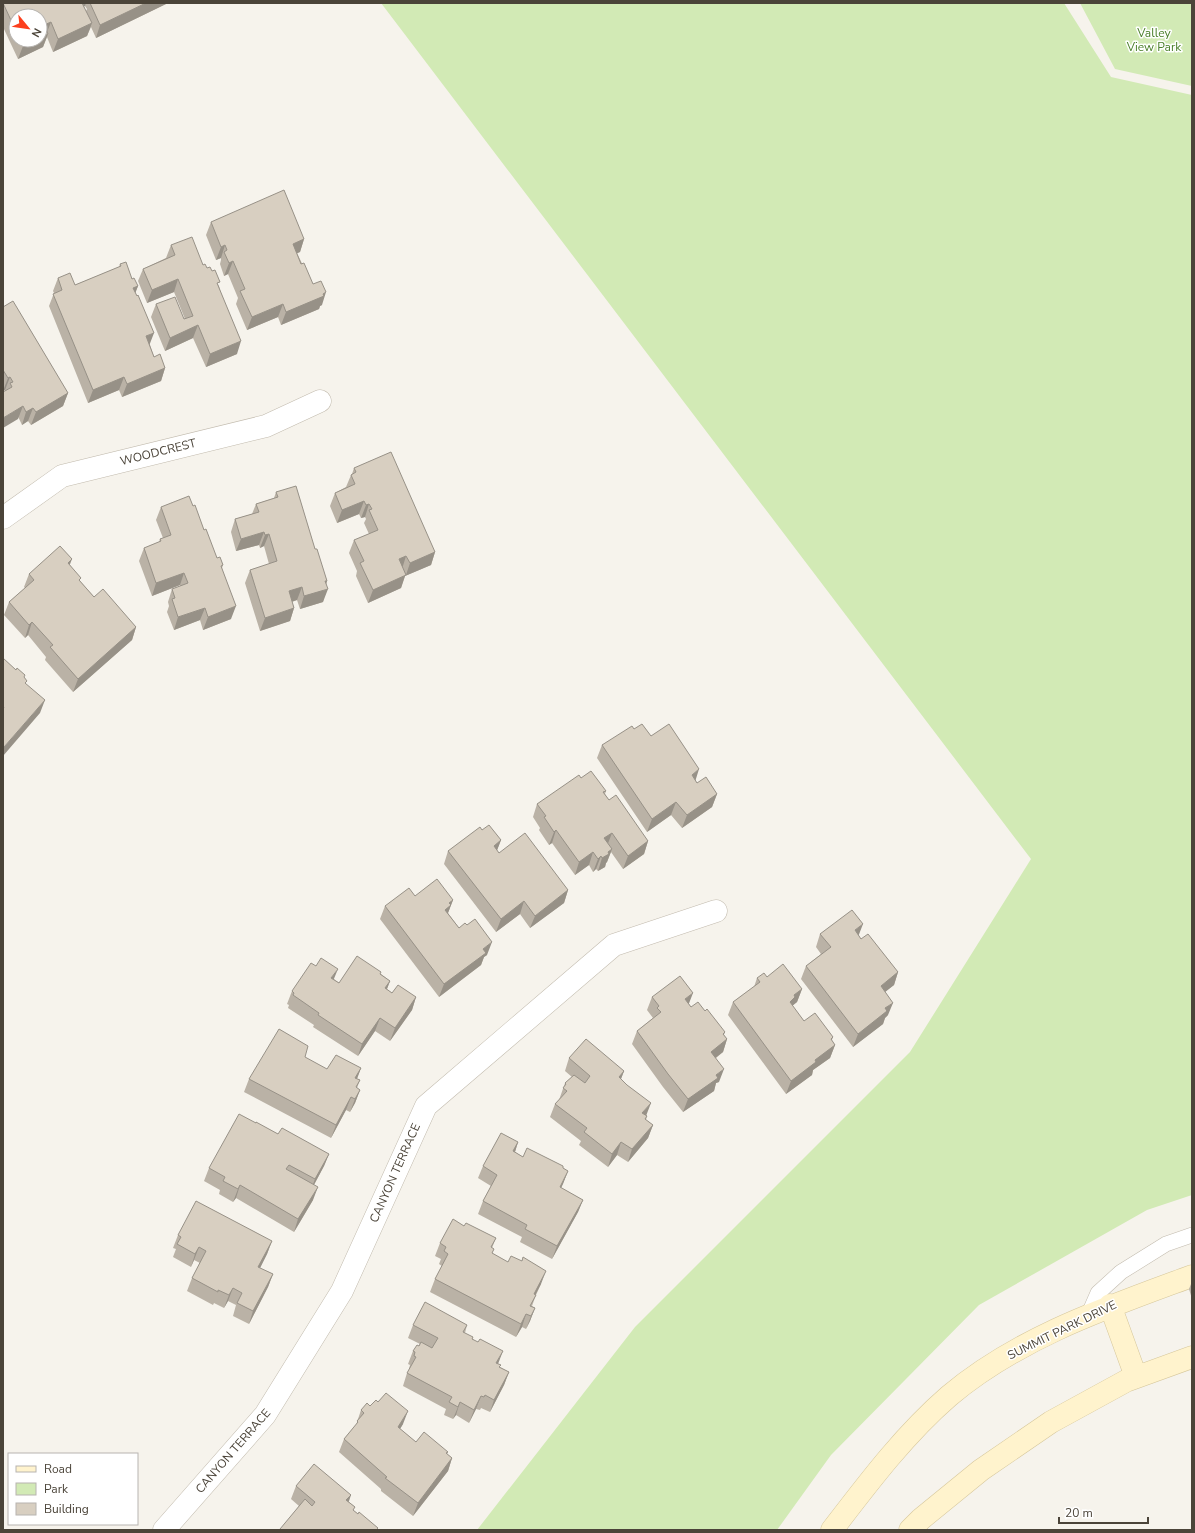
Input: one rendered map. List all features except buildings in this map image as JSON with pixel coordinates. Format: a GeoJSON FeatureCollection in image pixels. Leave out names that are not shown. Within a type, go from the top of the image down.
{"type":"FeatureCollection","features":[{"type":"Feature","properties":{"kind":"street","name":"WOODCREST"},"geometry":{"type":"LineString","coordinates":[[3,518],[62,476],[266,426],[320,401]]}},
{"type":"Feature","properties":{"kind":"street","name":"CANYON TERRACE"},"geometry":{"type":"LineString","coordinates":[[164,1530],[265,1416],[342,1291],[426,1106],[614,945],[716,911]]}},
{"type":"Feature","properties":{"kind":"street","name":"SUMMIT PARK DRIVE"},"geometry":{"type":"LineString","coordinates":[[832,1530],[870,1480],[908,1436],[950,1396],[1012,1352],[1110,1305],[1192,1276]]}},
{"type":"Feature","properties":{"kind":"street"},"geometry":{"type":"LineString","coordinates":[[1110,1305],[1136,1377]]}},
{"type":"Feature","properties":{"kind":"street"},"geometry":{"type":"LineString","coordinates":[[910,1530],[921,1519],[981,1470],[1051,1422],[1126,1381],[1192,1357]]}},
{"type":"Feature","properties":{"kind":"lane"},"geometry":{"type":"LineString","coordinates":[[1088,1316],[1098,1293],[1121,1272],[1166,1244],[1192,1235]]}},
{"type":"Feature","properties":{"kind":"green space"},"geometry":{"type":"Polygon","coordinates":[[[381,3],[1064,3],[1111,77],[1192,95],[1192,1195],[1147,1210],[979,1305],[831,1455],[777,1530],[477,1530],[635,1327],[910,1052],[1031,859],[381,3]]]}},
{"type":"Feature","properties":{"kind":"green space","name":"Valley View Park"},"geometry":{"type":"Polygon","coordinates":[[[1080,3],[1192,3],[1192,86],[1115,69],[1080,3]]]}}]}
